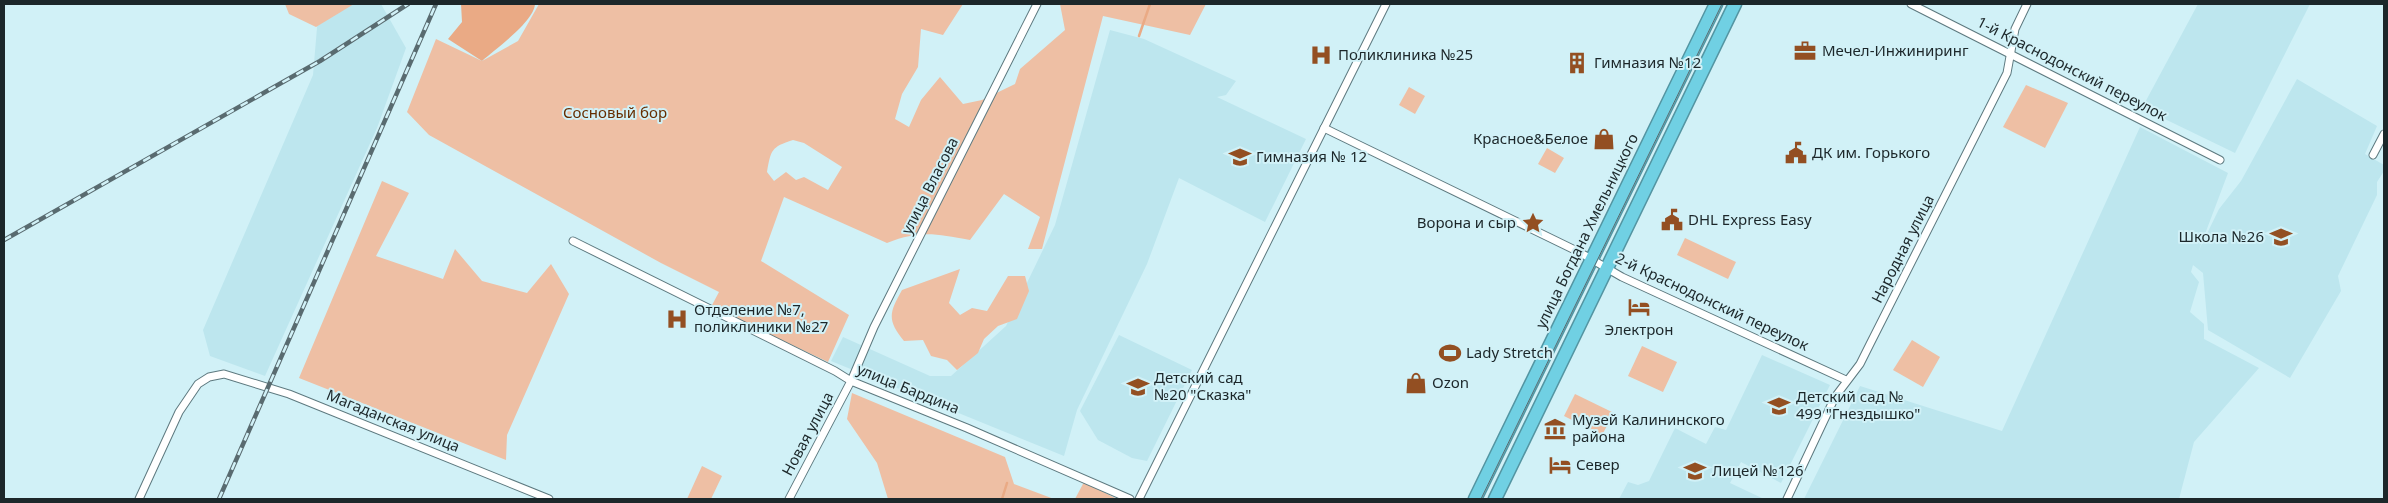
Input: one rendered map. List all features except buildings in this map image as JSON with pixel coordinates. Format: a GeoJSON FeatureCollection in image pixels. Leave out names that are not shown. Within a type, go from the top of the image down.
{"type":"FeatureCollection","features":[{"type":"Feature","properties":{"kind":"highway","name":"улица Богдана Хмельницкого"},"geometry":{"type":"LineString","coordinates":[[1475,499],[1716,4]]}},
{"type":"Feature","properties":{"kind":"highway"},"geometry":{"type":"LineString","coordinates":[[1495,499],[1735,4]]}},
{"type":"Feature","properties":{"kind":"street","name":"улица Власова"},"geometry":{"type":"LineString","coordinates":[[851,381],[874,327],[1037,4]]}},
{"type":"Feature","properties":{"kind":"street"},"geometry":{"type":"LineString","coordinates":[[1139,499],[1386,4]]}},
{"type":"Feature","properties":{"kind":"street","name":"1-й Краснодонский переулок"},"geometry":{"type":"LineString","coordinates":[[1911,4],[2220,160]]}},
{"type":"Feature","properties":{"kind":"street","name":"Народная улица"},"geometry":{"type":"LineString","coordinates":[[1786,499],[1835,397],[1860,364],[2007,73],[2015,29],[2027,4]]}},
{"type":"Feature","properties":{"kind":"street","name":"2-й Краснодонский переулок"},"geometry":{"type":"LineString","coordinates":[[1324,128],[1738,332],[1846,380]]}},
{"type":"Feature","properties":{"kind":"street"},"geometry":{"type":"LineString","coordinates":[[2373,155],[2384,134]]}},
{"type":"Feature","properties":{"kind":"street","name":"улица Бардина"},"geometry":{"type":"LineString","coordinates":[[573,241],[835,371],[851,381],[967,428],[1130,499]]}},
{"type":"Feature","properties":{"kind":"street","name":"Магаданская улица"},"geometry":{"type":"LineString","coordinates":[[139,499],[169,433],[198,384],[209,377],[224,374],[289,394],[549,499]]}},
{"type":"Feature","properties":{"kind":"street","name":"Новая улица"},"geometry":{"type":"LineString","coordinates":[[789,499],[851,381]]}},
{"type":"Feature","properties":{"kind":"shaded area"},"geometry":{"type":"Polygon","coordinates":[[[347,4],[381,4],[406,48],[377,128],[265,376],[210,356],[203,330],[313,75],[318,16],[347,4]]]}},
{"type":"Feature","properties":{"kind":"shaded area"},"geometry":{"type":"Polygon","coordinates":[[[461,4],[535,4],[533,11],[521,27],[482,61],[448,39],[462,22],[461,4]]]}},
{"type":"Feature","properties":{"kind":"shaded area"},"geometry":{"type":"Polygon","coordinates":[[[2198,4],[2310,4],[2235,153],[2142,108],[2198,4]]]}},
{"type":"Feature","properties":{"kind":"shaded area"},"geometry":{"type":"Polygon","coordinates":[[[1110,30],[1144,39],[1236,81],[1226,95],[1217,97],[1306,139],[1265,222],[1179,178],[1147,264],[1077,410],[1064,456],[831,361],[843,337],[930,376],[951,376],[1006,326],[1055,225],[1110,30]]]}},
{"type":"Feature","properties":{"kind":"shaded area"},"geometry":{"type":"Polygon","coordinates":[[[2297,79],[2377,126],[2365,154],[2384,165],[2384,171],[2377,182],[2377,195],[2338,276],[2341,291],[2290,378],[2208,330],[2203,273],[2193,265],[2191,272],[2199,282],[2190,312],[2204,324],[2204,339],[2259,368],[2194,442],[2179,499],[1804,499],[1860,386],[2002,431],[2140,127],[2228,173],[2199,250],[2219,209],[2241,181],[2297,79]]]}},
{"type":"Feature","properties":{"kind":"shaded area","name":"Детский сад №20 \"Сказка\""},"geometry":{"type":"Polygon","coordinates":[[[1119,335],[1192,370],[1147,461],[1132,458],[1098,440],[1080,411],[1119,335]]]}},
{"type":"Feature","properties":{"kind":"shaded area","name":"Детский сад № 499 \"Гнездышко\""},"geometry":{"type":"Polygon","coordinates":[[[1762,355],[1830,385],[1781,483],[1741,462],[1730,483],[1764,499],[1619,499],[1628,482],[1638,485],[1649,481],[1675,428],[1706,444],[1715,427],[1726,430],[1762,355]]]}},
{"type":"Feature","properties":{"kind":"green space"},"geometry":{"type":"Polygon","coordinates":[[[285,4],[354,4],[316,27],[289,14],[285,4]]]}},
{"type":"Feature","properties":{"kind":"green space","name":"Сосновый бор"},"geometry":{"type":"Polygon","coordinates":[[[539,4],[963,4],[943,35],[921,29],[918,67],[902,94],[895,119],[909,127],[921,100],[940,77],[963,104],[982,100],[1015,84],[1020,69],[1065,30],[1060,4],[1206,4],[1190,35],[1103,16],[1042,249],[1028,249],[1040,217],[1004,194],[970,240],[928,234],[909,236],[887,243],[784,197],[761,261],[849,315],[828,362],[711,307],[719,292],[661,263],[429,135],[407,112],[436,39],[482,61],[518,41],[539,4]],[[793,140],[776,147],[771,154],[767,172],[774,181],[786,172],[796,180],[804,177],[828,190],[842,167],[804,143],[793,140]]]}},
{"type":"Feature","properties":{"kind":"green space"},"geometry":{"type":"Polygon","coordinates":[[[2026,85],[2068,103],[2045,148],[2003,127],[2026,85]]]}},
{"type":"Feature","properties":{"kind":"green space"},"geometry":{"type":"Polygon","coordinates":[[[1409,87],[1425,96],[1415,114],[1399,105],[1409,87]]]}},
{"type":"Feature","properties":{"kind":"green space"},"geometry":{"type":"Polygon","coordinates":[[[1547,148],[1564,158],[1555,173],[1538,164],[1547,148]]]}},
{"type":"Feature","properties":{"kind":"green space"},"geometry":{"type":"Polygon","coordinates":[[[382,181],[409,193],[376,256],[443,279],[455,249],[482,281],[527,293],[551,264],[569,294],[507,435],[506,460],[299,378],[382,181]]]}},
{"type":"Feature","properties":{"kind":"green space"},"geometry":{"type":"Polygon","coordinates":[[[1685,238],[1736,262],[1728,279],[1677,255],[1685,238]]]}},
{"type":"Feature","properties":{"kind":"green space"},"geometry":{"type":"Polygon","coordinates":[[[960,269],[949,303],[960,315],[972,308],[987,311],[1008,276],[1025,276],[1029,291],[1017,319],[998,326],[984,339],[978,353],[957,370],[947,360],[931,356],[923,340],[904,341],[892,322],[892,311],[902,290],[960,269]]]}},
{"type":"Feature","properties":{"kind":"green space"},"geometry":{"type":"Polygon","coordinates":[[[1912,340],[1940,357],[1923,387],[1893,370],[1912,340]]]}},
{"type":"Feature","properties":{"kind":"green space"},"geometry":{"type":"Polygon","coordinates":[[[1642,346],[1677,362],[1663,392],[1628,376],[1642,346]]]}},
{"type":"Feature","properties":{"kind":"green space"},"geometry":{"type":"Polygon","coordinates":[[[852,393],[1005,457],[1014,484],[1054,499],[888,499],[877,463],[847,419],[852,393]]]}},
{"type":"Feature","properties":{"kind":"green space"},"geometry":{"type":"Polygon","coordinates":[[[1575,394],[1614,413],[1602,435],[1564,416],[1575,394]]]}},
{"type":"Feature","properties":{"kind":"green space"},"geometry":{"type":"Polygon","coordinates":[[[702,466],[722,476],[711,499],[687,499],[702,466]]]}},
{"type":"Feature","properties":{"kind":"green space"},"geometry":{"type":"Polygon","coordinates":[[[1084,482],[1117,499],[1075,499],[1084,482]]]}},
{"type":"Feature","properties":{"kind":"waterway"},"geometry":{"type":"LineString","coordinates":[[1139,36],[1150,4]]}},
{"type":"Feature","properties":{"kind":"waterway"},"geometry":{"type":"LineString","coordinates":[[1002,499],[1007,483]]}},
{"type":"Feature","properties":{"kind":"tram line"},"geometry":{"type":"LineString","coordinates":[[1481,499],[1722,4]]}},
{"type":"Feature","properties":{"kind":"railway"},"geometry":{"type":"LineString","coordinates":[[4,240],[320,61],[408,4]]}},
{"type":"Feature","properties":{"kind":"railway"},"geometry":{"type":"LineString","coordinates":[[219,499],[436,4]]}},
{"type":"Feature","properties":{"kind":"place","name":"Мечел-Инжиниринг"},"geometry":{"type":"Point","coordinates":[1805,51]}},
{"type":"Feature","properties":{"kind":"place","name":"Поликлиника №25"},"geometry":{"type":"Point","coordinates":[1321,55]}},
{"type":"Feature","properties":{"kind":"place","name":"Гимназия №12"},"geometry":{"type":"Point","coordinates":[1577,63]}},
{"type":"Feature","properties":{"kind":"place","name":"Красное&Белое"},"geometry":{"type":"Point","coordinates":[1604,139]}},
{"type":"Feature","properties":{"kind":"place","name":"ДК им. Горького"},"geometry":{"type":"Point","coordinates":[1796,153]}},
{"type":"Feature","properties":{"kind":"place","name":"Гимназия № 12"},"geometry":{"type":"Point","coordinates":[1240,157]}},
{"type":"Feature","properties":{"kind":"place","name":"DHL Express Easy"},"geometry":{"type":"Point","coordinates":[1672,220]}},
{"type":"Feature","properties":{"kind":"place","name":"Ворона и сыр"},"geometry":{"type":"Point","coordinates":[1533,223]}},
{"type":"Feature","properties":{"kind":"place","name":"Школа №26"},"geometry":{"type":"Point","coordinates":[2281,237]}},
{"type":"Feature","properties":{"kind":"place","name":"Электрон"},"geometry":{"type":"Point","coordinates":[1639,307]}},
{"type":"Feature","properties":{"kind":"place","name":"Отделение №7, поликлиники №27"},"geometry":{"type":"Point","coordinates":[677,319]}},
{"type":"Feature","properties":{"kind":"place","name":"Lady Stretch"},"geometry":{"type":"Point","coordinates":[1450,353]}},
{"type":"Feature","properties":{"kind":"place","name":"Ozon"},"geometry":{"type":"Point","coordinates":[1416,383]}},
{"type":"Feature","properties":{"kind":"place","name":"Детский сад №20 \"Сказка\""},"geometry":{"type":"Point","coordinates":[1138,387]}},
{"type":"Feature","properties":{"kind":"place","name":"Детский сад № 499 \"Гнездышко\""},"geometry":{"type":"Point","coordinates":[1779,406]}},
{"type":"Feature","properties":{"kind":"place","name":"Музей Калининского района"},"geometry":{"type":"Point","coordinates":[1555,429]}},
{"type":"Feature","properties":{"kind":"place","name":"Север"},"geometry":{"type":"Point","coordinates":[1560,465]}},
{"type":"Feature","properties":{"kind":"place","name":"Лицей №126"},"geometry":{"type":"Point","coordinates":[1695,471]}}]}
